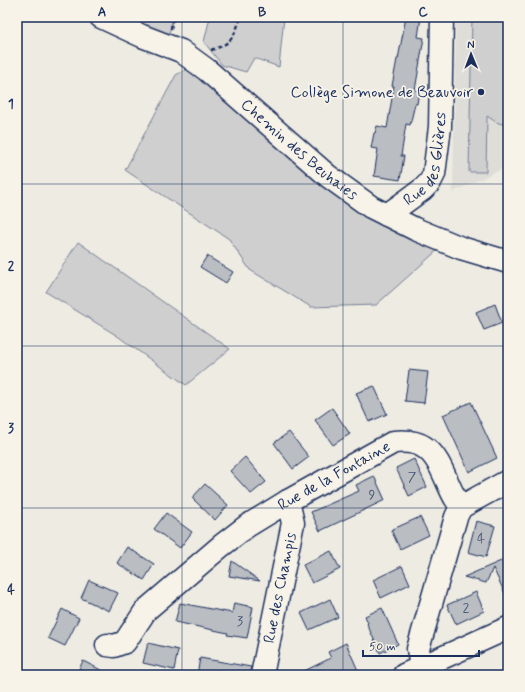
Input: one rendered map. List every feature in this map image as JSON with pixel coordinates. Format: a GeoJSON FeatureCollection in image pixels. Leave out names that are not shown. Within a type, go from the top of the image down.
{"type":"FeatureCollection","features":[{"type":"Feature","properties":{"kind":"street","name":"Chemin des Beuhaies"},"geometry":{"type":"LineString","coordinates":[[101,17],[142,36],[181,51],[207,70],[328,176],[371,208],[415,229],[461,248],[508,262]]}},
{"type":"Feature","properties":{"kind":"street","name":"Rue des Glières"},"geometry":{"type":"LineString","coordinates":[[387,215],[423,189],[430,182],[434,174],[440,127],[442,17]]}},
{"type":"Feature","properties":{"kind":"street","name":"Rue de la Fontaine"},"geometry":{"type":"LineString","coordinates":[[107,645],[114,646],[125,642],[146,610],[193,569],[247,526],[288,501],[394,442],[411,442],[424,446],[430,452],[454,496],[462,507]]}},
{"type":"Feature","properties":{"kind":"street"},"geometry":{"type":"LineString","coordinates":[[412,671],[456,517],[462,507],[508,481]]}},
{"type":"Feature","properties":{"kind":"street","name":"Rue des Champis"},"geometry":{"type":"LineString","coordinates":[[262,675],[293,524],[288,501]]}},
{"type":"Feature","properties":{"kind":"street"},"geometry":{"type":"LineString","coordinates":[[412,671],[508,628]]}},
{"type":"Feature","properties":{"kind":"path"},"geometry":{"type":"LineString","coordinates":[[209,50],[223,46],[234,35],[241,17]]}},
{"type":"Feature","properties":{"kind":"shaded area"},"geometry":{"type":"Polygon","coordinates":[[[124,17],[173,17],[168,38],[124,17]]]}},
{"type":"Feature","properties":{"kind":"shaded area"},"geometry":{"type":"Polygon","coordinates":[[[210,17],[284,17],[279,67],[254,58],[246,72],[222,65],[204,42],[210,17]]]}},
{"type":"Feature","properties":{"kind":"shaded area","name":"Collège Simone de Beauvoir"},"geometry":{"type":"Polygon","coordinates":[[[456,17],[508,17],[508,166],[453,192],[456,17]]]}},
{"type":"Feature","properties":{"kind":"shaded area"},"geometry":{"type":"Polygon","coordinates":[[[472,17],[508,17],[508,126],[496,122],[487,116],[486,172],[469,172],[472,17]]]}},
{"type":"Feature","properties":{"kind":"shaded area"},"geometry":{"type":"Polygon","coordinates":[[[189,68],[440,248],[376,305],[311,307],[250,270],[229,239],[125,170],[176,75],[189,68]]]}},
{"type":"Feature","properties":{"kind":"shaded area"},"geometry":{"type":"Polygon","coordinates":[[[78,242],[230,349],[186,385],[116,335],[46,292],[78,242]]]}},
{"type":"Feature","properties":{"kind":"building"},"geometry":{"type":"Polygon","coordinates":[[[406,17],[421,17],[418,37],[424,38],[415,90],[419,91],[417,104],[415,104],[410,125],[406,124],[401,156],[404,156],[400,180],[374,176],[378,149],[371,148],[377,126],[387,128],[394,86],[392,86],[406,17]]]}},
{"type":"Feature","properties":{"kind":"building"},"geometry":{"type":"Polygon","coordinates":[[[207,256],[233,272],[226,283],[200,267],[207,256]]]}},
{"type":"Feature","properties":{"kind":"building"},"geometry":{"type":"Polygon","coordinates":[[[495,304],[502,323],[484,330],[476,312],[495,304]]]}},
{"type":"Feature","properties":{"kind":"building"},"geometry":{"type":"Polygon","coordinates":[[[409,370],[428,372],[424,403],[405,401],[409,370]]]}},
{"type":"Feature","properties":{"kind":"building"},"geometry":{"type":"Polygon","coordinates":[[[374,386],[387,414],[369,422],[356,393],[374,386]]]}},
{"type":"Feature","properties":{"kind":"building"},"geometry":{"type":"Polygon","coordinates":[[[471,402],[497,458],[469,472],[443,415],[471,402]]]}},
{"type":"Feature","properties":{"kind":"building"},"geometry":{"type":"Polygon","coordinates":[[[332,408],[350,434],[333,445],[315,420],[332,408]]]}},
{"type":"Feature","properties":{"kind":"building"},"geometry":{"type":"Polygon","coordinates":[[[289,432],[309,457],[293,469],[274,443],[289,432]]]}},
{"type":"Feature","properties":{"kind":"building"},"geometry":{"type":"Polygon","coordinates":[[[245,457],[266,482],[251,494],[230,471],[245,457]]]}},
{"type":"Feature","properties":{"kind":"building"},"geometry":{"type":"Polygon","coordinates":[[[414,459],[427,487],[409,496],[396,468],[414,459]]]}},
{"type":"Feature","properties":{"kind":"building"},"geometry":{"type":"Polygon","coordinates":[[[374,476],[385,500],[320,531],[311,512],[359,491],[356,485],[374,476]]]}},
{"type":"Feature","properties":{"kind":"building"},"geometry":{"type":"Polygon","coordinates":[[[205,484],[228,505],[215,520],[192,498],[205,484]]]}},
{"type":"Feature","properties":{"kind":"building"},"geometry":{"type":"Polygon","coordinates":[[[166,513],[192,532],[180,548],[154,529],[166,513]]]}},
{"type":"Feature","properties":{"kind":"building"},"geometry":{"type":"Polygon","coordinates":[[[420,517],[429,535],[400,549],[391,530],[420,517]]]}},
{"type":"Feature","properties":{"kind":"building"},"geometry":{"type":"Polygon","coordinates":[[[476,521],[495,526],[486,557],[468,552],[476,521]]]}},
{"type":"Feature","properties":{"kind":"building"},"geometry":{"type":"Polygon","coordinates":[[[127,547],[154,564],[144,580],[117,563],[127,547]]]}},
{"type":"Feature","properties":{"kind":"building"},"geometry":{"type":"Polygon","coordinates":[[[331,551],[340,569],[312,583],[303,565],[331,551]]]}},
{"type":"Feature","properties":{"kind":"building"},"geometry":{"type":"Polygon","coordinates":[[[508,558],[508,600],[493,568],[486,583],[464,577],[508,558]]]}},
{"type":"Feature","properties":{"kind":"building"},"geometry":{"type":"Polygon","coordinates":[[[232,561],[260,581],[229,576],[232,561]]]}},
{"type":"Feature","properties":{"kind":"building"},"geometry":{"type":"Polygon","coordinates":[[[402,566],[410,584],[381,598],[373,580],[402,566]]]}},
{"type":"Feature","properties":{"kind":"building"},"geometry":{"type":"Polygon","coordinates":[[[89,580],[118,593],[109,611],[81,598],[89,580]]]}},
{"type":"Feature","properties":{"kind":"building"},"geometry":{"type":"Polygon","coordinates":[[[476,592],[484,611],[456,624],[447,605],[476,592]]]}},
{"type":"Feature","properties":{"kind":"building"},"geometry":{"type":"Polygon","coordinates":[[[330,599],[338,617],[309,630],[301,613],[330,599]]]}},
{"type":"Feature","properties":{"kind":"building"},"geometry":{"type":"Polygon","coordinates":[[[180,603],[232,613],[234,603],[253,607],[247,638],[227,635],[228,633],[175,622],[180,603]]]}},
{"type":"Feature","properties":{"kind":"building"},"geometry":{"type":"Polygon","coordinates":[[[382,608],[398,644],[380,653],[365,616],[382,608]]]}},
{"type":"Feature","properties":{"kind":"building"},"geometry":{"type":"Polygon","coordinates":[[[62,609],[79,618],[65,646],[48,638],[62,609]]]}},
{"type":"Feature","properties":{"kind":"building"},"geometry":{"type":"Polygon","coordinates":[[[148,643],[178,650],[174,670],[143,663],[148,643]]]}},
{"type":"Feature","properties":{"kind":"building"},"geometry":{"type":"Polygon","coordinates":[[[346,643],[360,675],[296,675],[331,658],[328,652],[346,643]]]}},
{"type":"Feature","properties":{"kind":"building"},"geometry":{"type":"Polygon","coordinates":[[[200,658],[251,667],[250,675],[197,675],[200,658]]]}},
{"type":"Feature","properties":{"kind":"building"},"geometry":{"type":"Polygon","coordinates":[[[83,661],[111,675],[76,675],[83,661]]]}},
{"type":"Feature","properties":{"kind":"place","name":"Collège Simone de Beauvoir"},"geometry":{"type":"Point","coordinates":[481,92]}}]}
